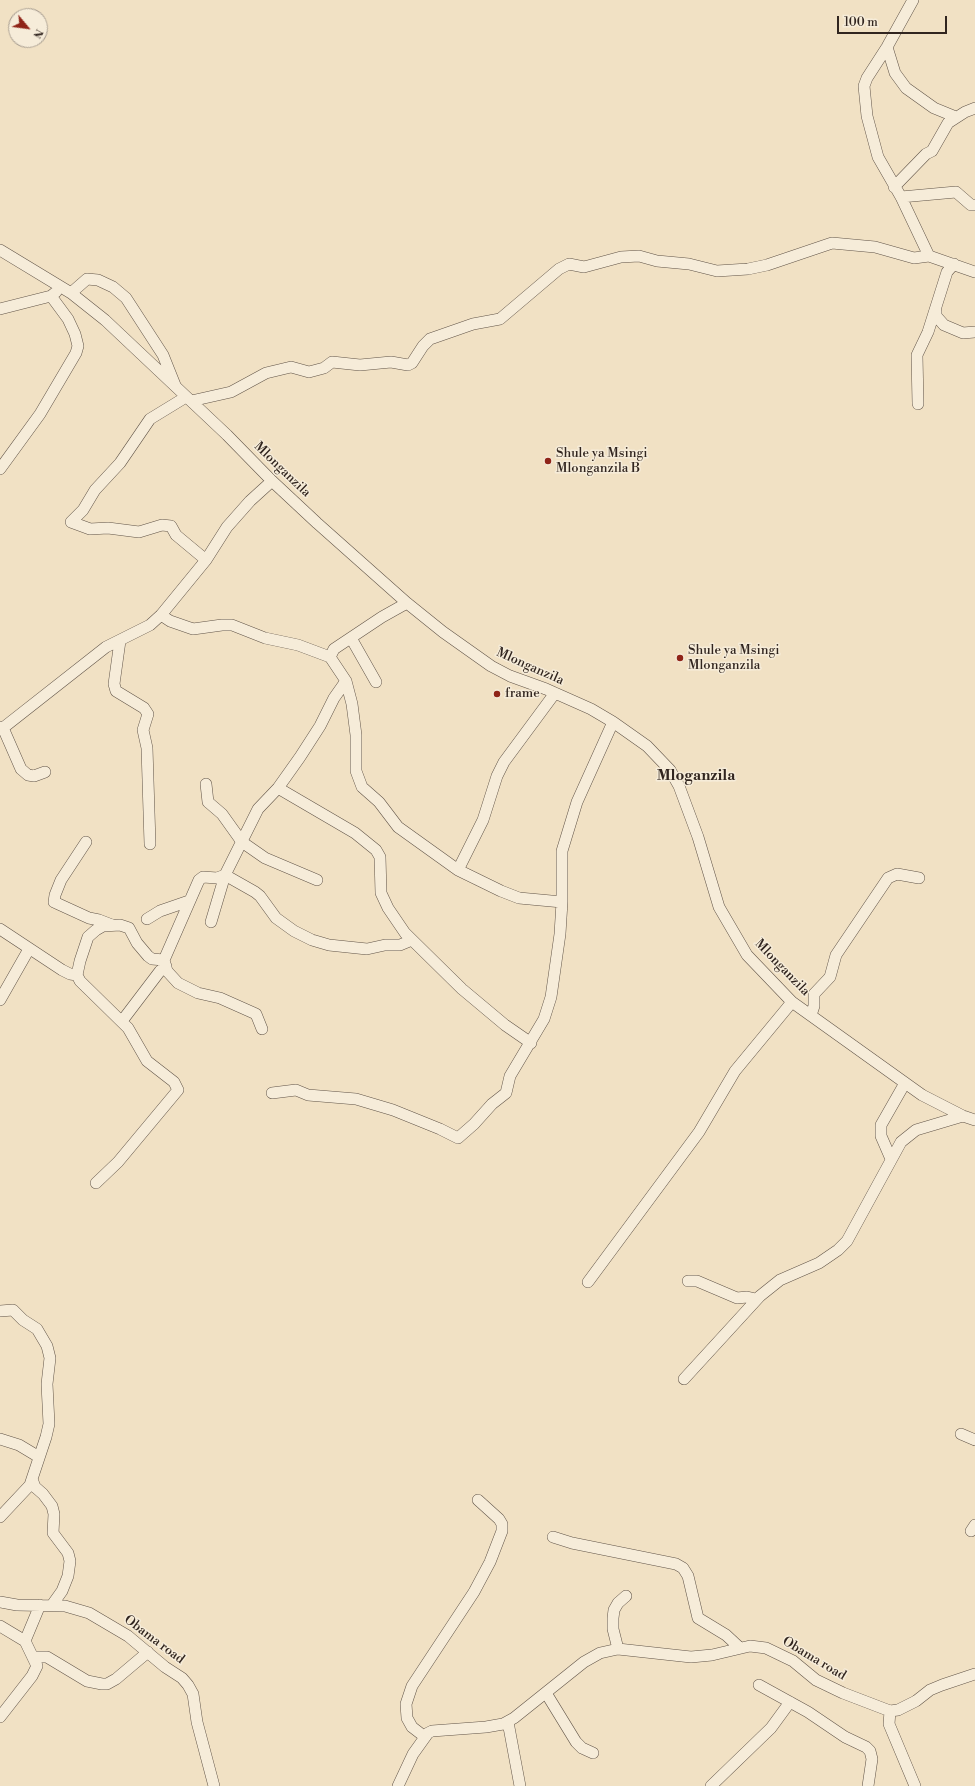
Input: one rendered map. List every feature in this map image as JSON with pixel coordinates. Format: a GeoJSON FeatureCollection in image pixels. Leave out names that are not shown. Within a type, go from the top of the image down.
{"type":"FeatureCollection","features":[{"type":"Feature","properties":{"kind":"street"},"geometry":{"type":"LineString","coordinates":[[913,0],[887,47],[867,78],[864,86],[866,116],[878,157],[900,197],[929,256]]}},
{"type":"Feature","properties":{"kind":"street"},"geometry":{"type":"LineString","coordinates":[[887,47],[895,73],[906,88],[934,108],[956,117]]}},
{"type":"Feature","properties":{"kind":"street"},"geometry":{"type":"LineString","coordinates":[[894,187],[926,154],[932,152],[948,123],[956,117],[975,108]]}},
{"type":"Feature","properties":{"kind":"street"},"geometry":{"type":"LineString","coordinates":[[900,197],[956,192],[971,205],[975,205]]}},
{"type":"Feature","properties":{"kind":"street"},"geometry":{"type":"LineString","coordinates":[[206,560],[176,535],[171,526],[162,525],[139,532],[108,528],[90,529],[71,522],[82,510],[95,490],[120,463],[150,419],[189,399],[231,392],[266,373],[291,367],[309,372],[324,368],[332,362],[354,365],[391,362],[402,365],[410,364],[430,339],[473,324],[500,319],[559,269],[569,264],[584,266],[621,257],[639,256],[657,261],[689,264],[717,272],[748,269],[767,265],[832,243],[875,247],[914,258],[929,256],[975,272]]}},
{"type":"Feature","properties":{"kind":"street","name":"Mlonganzila"},"geometry":{"type":"LineString","coordinates":[[0,250],[67,290],[105,320],[227,435],[272,481],[407,603],[443,632],[491,666],[510,676],[555,693],[591,709],[613,722],[647,746],[670,770],[690,814],[719,907],[747,955],[792,1002],[922,1095],[962,1116],[975,1120]]}},
{"type":"Feature","properties":{"kind":"street"},"geometry":{"type":"LineString","coordinates":[[918,404],[917,355],[936,311],[947,272],[954,264]]}},
{"type":"Feature","properties":{"kind":"street"},"geometry":{"type":"LineString","coordinates":[[0,309],[51,296],[67,290],[87,279],[98,280],[113,287],[126,298],[163,355],[176,388]]}},
{"type":"Feature","properties":{"kind":"street"},"geometry":{"type":"LineString","coordinates":[[0,468],[40,414],[76,353],[78,346],[75,334],[68,319],[51,296]]}},
{"type":"Feature","properties":{"kind":"street"},"geometry":{"type":"LineString","coordinates":[[936,311],[936,316],[944,325],[963,334],[975,332]]}},
{"type":"Feature","properties":{"kind":"street"},"geometry":{"type":"LineString","coordinates":[[45,772],[34,776],[28,775],[22,769],[1,728],[106,647],[150,625],[161,615],[206,560],[227,526],[250,501],[272,481]]}},
{"type":"Feature","properties":{"kind":"street"},"geometry":{"type":"LineString","coordinates":[[330,657],[334,649],[382,617],[407,603]]}},
{"type":"Feature","properties":{"kind":"street"},"geometry":{"type":"LineString","coordinates":[[161,615],[170,621],[193,629],[222,624],[232,625],[265,638],[298,645],[330,657],[346,681],[352,704],[356,735],[356,771],[362,787],[379,802],[398,828],[458,870],[519,898],[562,902]]}},
{"type":"Feature","properties":{"kind":"street"},"geometry":{"type":"LineString","coordinates":[[351,638],[376,682]]}},
{"type":"Feature","properties":{"kind":"street"},"geometry":{"type":"LineString","coordinates":[[120,641],[114,684],[116,691],[144,708],[148,714],[143,730],[147,748],[150,844]]}},
{"type":"Feature","properties":{"kind":"street"},"geometry":{"type":"LineString","coordinates":[[211,922],[225,875],[258,809],[278,788],[320,726],[334,698],[346,681]]}},
{"type":"Feature","properties":{"kind":"street"},"geometry":{"type":"LineString","coordinates":[[458,870],[483,820],[497,776],[504,762],[555,693]]}},
{"type":"Feature","properties":{"kind":"street"},"geometry":{"type":"LineString","coordinates":[[272,1093],[296,1090],[308,1095],[356,1099],[393,1110],[458,1138],[474,1124],[492,1104],[506,1093],[510,1076],[544,1019],[551,997],[560,934],[562,902],[562,851],[577,802],[613,722]]}},
{"type":"Feature","properties":{"kind":"street"},"geometry":{"type":"LineString","coordinates":[[206,784],[208,802],[222,814],[242,842],[265,858],[317,880]]}},
{"type":"Feature","properties":{"kind":"street"},"geometry":{"type":"LineString","coordinates":[[278,788],[355,833],[376,850],[380,857],[381,893],[388,908],[412,940],[462,989],[505,1025],[531,1043]]}},
{"type":"Feature","properties":{"kind":"street"},"geometry":{"type":"LineString","coordinates":[[86,842],[61,880],[54,902],[89,918],[112,925]]}},
{"type":"Feature","properties":{"kind":"street"},"geometry":{"type":"LineString","coordinates":[[810,1015],[814,1006],[814,994],[830,977],[836,955],[888,878],[897,874],[919,878]]}},
{"type":"Feature","properties":{"kind":"street"},"geometry":{"type":"LineString","coordinates":[[122,1021],[165,963],[189,901],[201,878],[225,875],[260,896],[276,918],[294,931],[312,940],[329,945],[364,948],[400,945],[412,940]]}},
{"type":"Feature","properties":{"kind":"street"},"geometry":{"type":"LineString","coordinates":[[147,920],[160,912],[189,901]]}},
{"type":"Feature","properties":{"kind":"street"},"geometry":{"type":"LineString","coordinates":[[96,1183],[118,1162],[178,1090],[174,1082],[147,1061],[135,1039],[122,1021],[83,985],[77,975],[88,937],[103,926],[123,925],[129,928],[137,943],[148,956],[152,959],[165,963],[170,974],[178,983],[198,993],[220,998],[256,1014],[262,1029]]}},
{"type":"Feature","properties":{"kind":"street"},"geometry":{"type":"LineString","coordinates":[[0,929],[70,974],[77,975]]}},
{"type":"Feature","properties":{"kind":"street"},"geometry":{"type":"LineString","coordinates":[[0,1000],[30,949]]}},
{"type":"Feature","properties":{"kind":"street"},"geometry":{"type":"LineString","coordinates":[[588,1282],[698,1132],[735,1071],[792,1002]]}},
{"type":"Feature","properties":{"kind":"street"},"geometry":{"type":"LineString","coordinates":[[891,1159],[881,1136],[881,1125],[905,1083]]}},
{"type":"Feature","properties":{"kind":"street"},"geometry":{"type":"LineString","coordinates":[[684,1379],[756,1299],[780,1280],[819,1263],[838,1250],[847,1241],[901,1142],[916,1130],[962,1116]]}},
{"type":"Feature","properties":{"kind":"street"},"geometry":{"type":"LineString","coordinates":[[688,1281],[697,1281],[737,1298],[747,1297],[756,1299]]}},
{"type":"Feature","properties":{"kind":"street"},"geometry":{"type":"LineString","coordinates":[[0,1311],[13,1310],[23,1320],[37,1329],[50,1352],[47,1384],[49,1424],[32,1479],[24,1492],[11,1503],[0,1517]]}},
{"type":"Feature","properties":{"kind":"street"},"geometry":{"type":"LineString","coordinates":[[961,1434],[975,1440]]}},
{"type":"Feature","properties":{"kind":"street"},"geometry":{"type":"LineString","coordinates":[[0,1440],[19,1445],[39,1457]]}},
{"type":"Feature","properties":{"kind":"street"},"geometry":{"type":"LineString","coordinates":[[32,1479],[35,1487],[43,1494],[52,1506],[54,1514],[53,1533],[68,1553],[70,1561],[68,1576],[62,1591],[52,1605]]}},
{"type":"Feature","properties":{"kind":"street"},"geometry":{"type":"LineString","coordinates":[[398,1786],[413,1754],[425,1737],[412,1727],[407,1718],[406,1704],[412,1686],[474,1592],[490,1562],[502,1531],[502,1524],[499,1519],[478,1500]]}},
{"type":"Feature","properties":{"kind":"street"},"geometry":{"type":"LineString","coordinates":[[553,1538],[676,1564],[683,1568],[688,1576],[698,1618],[726,1635],[740,1648]]}},
{"type":"Feature","properties":{"kind":"street"},"geometry":{"type":"LineString","coordinates":[[618,1649],[613,1629],[613,1618],[616,1606],[626,1596]]}},
{"type":"Feature","properties":{"kind":"street","name":"Obama road"},"geometry":{"type":"LineString","coordinates":[[0,1602],[17,1605],[65,1606],[90,1613],[128,1636],[164,1667],[182,1678],[188,1685],[192,1694],[197,1722],[214,1786]]}},
{"type":"Feature","properties":{"kind":"street"},"geometry":{"type":"LineString","coordinates":[[25,1641],[40,1605]]}},
{"type":"Feature","properties":{"kind":"street"},"geometry":{"type":"LineString","coordinates":[[0,1626],[25,1641],[37,1666],[32,1676],[0,1717]]}},
{"type":"Feature","properties":{"kind":"street","name":"Obama road"},"geometry":{"type":"LineString","coordinates":[[425,1737],[432,1731],[486,1727],[508,1722],[593,1657],[600,1653],[618,1649],[691,1657],[712,1655],[750,1646],[773,1651],[793,1661],[816,1680],[851,1696],[890,1711]]}},
{"type":"Feature","properties":{"kind":"street"},"geometry":{"type":"LineString","coordinates":[[33,1657],[43,1656],[51,1659],[91,1683],[107,1684],[116,1679],[148,1652]]}},
{"type":"Feature","properties":{"kind":"street"},"geometry":{"type":"LineString","coordinates":[[915,1786],[889,1724],[890,1711],[898,1710],[916,1701],[930,1690],[975,1674]]}},
{"type":"Feature","properties":{"kind":"street"},"geometry":{"type":"LineString","coordinates":[[760,1685],[808,1712],[845,1737],[866,1747],[870,1751],[872,1759],[868,1786]]}},
{"type":"Feature","properties":{"kind":"street"},"geometry":{"type":"LineString","coordinates":[[546,1693],[576,1742],[582,1748],[593,1753]]}},
{"type":"Feature","properties":{"kind":"street"},"geometry":{"type":"LineString","coordinates":[[711,1786],[771,1728],[790,1702]]}},
{"type":"Feature","properties":{"kind":"street"},"geometry":{"type":"LineString","coordinates":[[508,1722],[520,1786]]}},
{"type":"Feature","properties":{"kind":"place","name":"Shule ya Msingi Mlonganzila B"},"geometry":{"type":"Point","coordinates":[548,461]}},
{"type":"Feature","properties":{"kind":"place","name":"Shule ya Msingi Mlonganzila"},"geometry":{"type":"Point","coordinates":[680,658]}},
{"type":"Feature","properties":{"kind":"place","name":"frame"},"geometry":{"type":"Point","coordinates":[497,694]}},
{"type":"Feature","properties":{"kind":"district","name":"Mloganzila"},"geometry":{"type":"Point","coordinates":[696,776]}}]}
